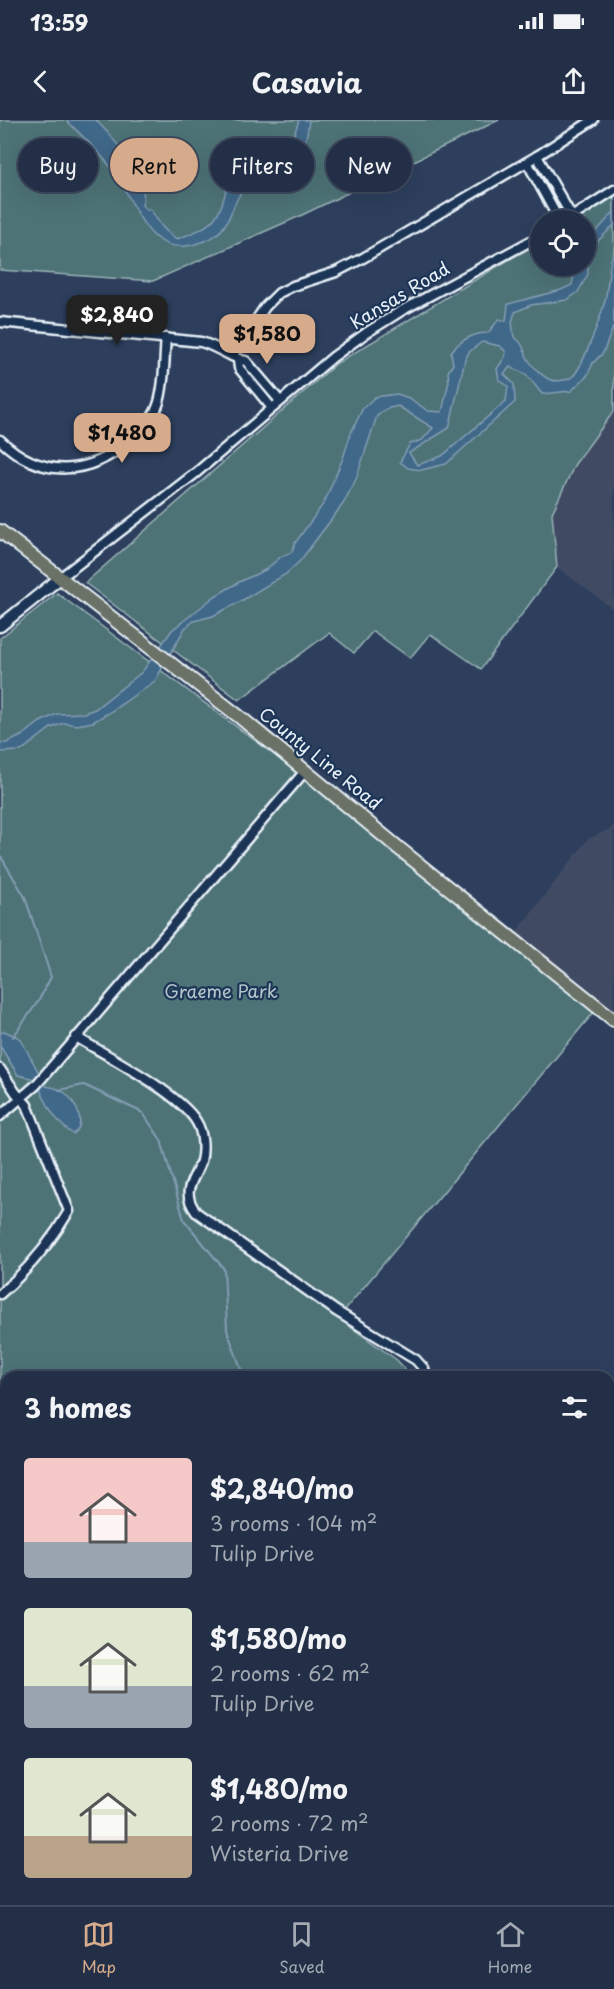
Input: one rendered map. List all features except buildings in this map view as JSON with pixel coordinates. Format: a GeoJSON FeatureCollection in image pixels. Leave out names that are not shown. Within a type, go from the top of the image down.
{"type":"FeatureCollection","features":[{"type":"Feature","properties":{"kind":"main road","name":"County Line Road"},"geometry":{"type":"LineString","coordinates":[[0,531],[306,770],[401,850],[614,1020]]}},
{"type":"Feature","properties":{"kind":"street"},"geometry":{"type":"LineString","coordinates":[[235,358],[265,307],[279,293],[336,272],[356,262],[527,162],[593,120]]}},
{"type":"Feature","properties":{"kind":"street"},"geometry":{"type":"LineString","coordinates":[[537,156],[565,210]]}},
{"type":"Feature","properties":{"kind":"street"},"geometry":{"type":"LineString","coordinates":[[527,162],[553,210]]}},
{"type":"Feature","properties":{"kind":"street"},"geometry":{"type":"LineString","coordinates":[[584,210],[614,190]]}},
{"type":"Feature","properties":{"kind":"street","name":"Kansas Road"},"geometry":{"type":"LineString","coordinates":[[60,578],[197,472],[333,357],[366,333],[401,311],[530,241]]}},
{"type":"Feature","properties":{"kind":"street"},"geometry":{"type":"LineString","coordinates":[[0,322],[211,344],[235,358],[246,361],[280,401]]}},
{"type":"Feature","properties":{"kind":"street"},"geometry":{"type":"LineString","coordinates":[[0,440],[30,461],[55,468],[81,467],[101,461],[113,454],[138,434],[159,403],[166,338]]}},
{"type":"Feature","properties":{"kind":"street"},"geometry":{"type":"LineString","coordinates":[[235,358],[239,368],[272,408]]}},
{"type":"Feature","properties":{"kind":"street"},"geometry":{"type":"LineString","coordinates":[[0,626],[60,578]]}},
{"type":"Feature","properties":{"kind":"street"},"geometry":{"type":"LineString","coordinates":[[0,1116],[36,1085],[306,770]]}},
{"type":"Feature","properties":{"kind":"street"},"geometry":{"type":"LineString","coordinates":[[76,1037],[167,1093],[196,1121],[201,1135],[201,1160],[189,1187],[189,1197],[196,1212],[336,1311],[416,1360],[424,1371]]}},
{"type":"Feature","properties":{"kind":"street"},"geometry":{"type":"LineString","coordinates":[[0,1069],[27,1105],[69,1211],[53,1238],[14,1282],[0,1294]]}},
{"type":"Feature","properties":{"kind":"shaded area"},"geometry":{"type":"Polygon","coordinates":[[[66,120],[96,120],[102,126],[113,138],[110,138],[110,166],[98,153],[98,138],[84,138],[66,120]]]}},
{"type":"Feature","properties":{"kind":"shaded area"},"geometry":{"type":"Polygon","coordinates":[[[299,120],[309,120],[306,138],[293,138],[299,120]]]}},
{"type":"Feature","properties":{"kind":"shaded area"},"geometry":{"type":"Polygon","coordinates":[[[126,192],[143,192],[142,205],[150,209],[164,229],[177,239],[199,230],[213,220],[225,192],[241,192],[222,229],[208,240],[192,245],[177,246],[164,243],[153,235],[137,213],[126,192]]]}},
{"type":"Feature","properties":{"kind":"shaded area"},"geometry":{"type":"Polygon","coordinates":[[[614,212],[614,225],[596,243],[596,232],[614,212]]]}},
{"type":"Feature","properties":{"kind":"shaded area"},"geometry":{"type":"Polygon","coordinates":[[[614,251],[614,325],[603,353],[593,363],[587,376],[571,391],[542,394],[526,374],[510,367],[504,374],[514,384],[515,402],[446,464],[421,470],[408,468],[400,462],[410,444],[422,440],[433,428],[398,406],[386,409],[377,416],[356,479],[343,504],[300,561],[286,574],[213,616],[194,621],[185,628],[155,681],[110,712],[93,722],[77,725],[64,723],[51,728],[21,751],[0,752],[0,743],[7,743],[23,735],[40,722],[57,714],[84,713],[95,709],[142,672],[172,630],[215,596],[265,570],[282,556],[292,552],[295,543],[324,503],[363,408],[375,397],[397,394],[409,398],[428,411],[442,412],[449,381],[448,372],[453,364],[451,352],[459,344],[478,334],[488,333],[499,319],[506,321],[508,304],[572,285],[573,276],[587,276],[578,292],[567,300],[531,305],[515,312],[512,322],[514,337],[522,344],[528,359],[538,371],[554,381],[573,376],[582,362],[597,324],[604,302],[614,251]],[[482,342],[469,352],[465,360],[449,428],[409,453],[417,465],[442,456],[506,401],[508,386],[499,380],[497,369],[506,352],[500,346],[482,342]]]}},
{"type":"Feature","properties":{"kind":"shaded area"},"geometry":{"type":"Polygon","coordinates":[[[614,411],[614,610],[557,567],[552,513],[575,464],[614,411]]]}},
{"type":"Feature","properties":{"kind":"shaded area"},"geometry":{"type":"Polygon","coordinates":[[[614,825],[614,1012],[514,935],[588,839],[614,825]]]}},
{"type":"Feature","properties":{"kind":"shaded area"},"geometry":{"type":"Polygon","coordinates":[[[4,1031],[20,1038],[46,1086],[62,1091],[72,1101],[80,1119],[77,1130],[73,1134],[55,1116],[35,1079],[18,1075],[0,1046],[0,1034],[4,1031]]]}},
{"type":"Feature","properties":{"kind":"green space"},"geometry":{"type":"Polygon","coordinates":[[[0,120],[499,120],[412,162],[412,138],[326,138],[326,192],[350,192],[153,281],[0,270],[0,120]]]}},
{"type":"Feature","properties":{"kind":"green space"},"geometry":{"type":"Polygon","coordinates":[[[614,196],[614,411],[575,464],[552,513],[557,567],[481,669],[430,634],[410,658],[373,631],[354,653],[329,633],[239,700],[85,583],[337,363],[530,247],[530,276],[596,276],[596,210],[591,210],[614,196]]]}},
{"type":"Feature","properties":{"kind":"green space","name":"Graeme Park"},"geometry":{"type":"Polygon","coordinates":[[[57,593],[300,774],[594,1012],[338,1318],[397,1360],[407,1371],[0,1371],[0,638],[57,593]]]}},
{"type":"Feature","properties":{"kind":"waterway"},"geometry":{"type":"LineString","coordinates":[[0,855],[25,897],[51,977],[39,1000],[13,1037]]}},
{"type":"Feature","properties":{"kind":"waterway"},"geometry":{"type":"LineString","coordinates":[[59,1090],[84,1085],[143,1113],[161,1140],[184,1220],[224,1269],[227,1330],[242,1371]]}}]}
